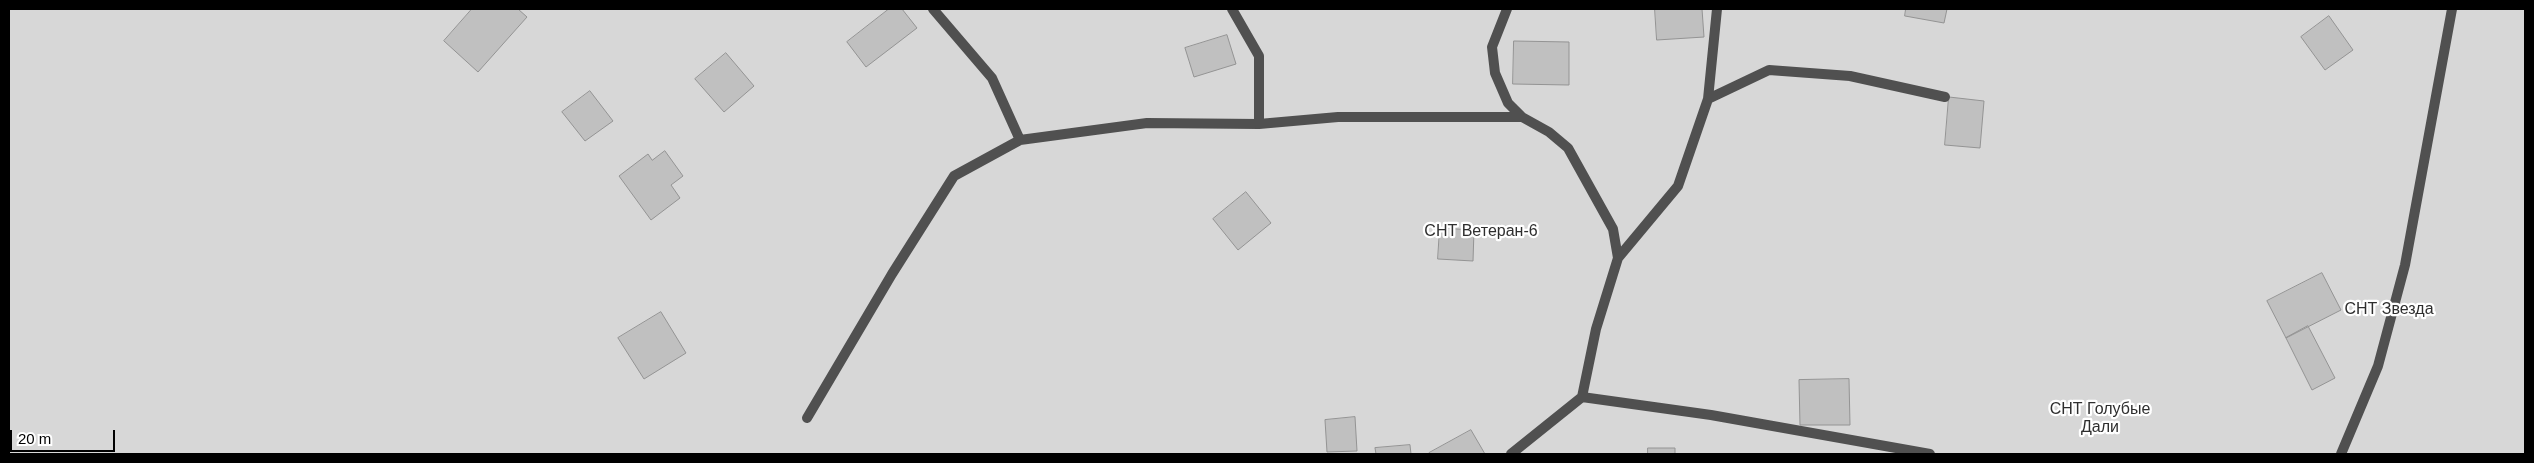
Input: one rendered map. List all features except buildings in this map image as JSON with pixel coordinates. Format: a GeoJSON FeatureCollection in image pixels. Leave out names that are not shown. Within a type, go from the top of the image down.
{"type":"FeatureCollection","features":[{"type":"Feature","properties":{"kind":"lane"},"geometry":{"type":"LineString","coordinates":[[933,9],[992,78],[1020,140]]}},
{"type":"Feature","properties":{"kind":"lane"},"geometry":{"type":"LineString","coordinates":[[1232,9],[1259,56],[1259,124]]}},
{"type":"Feature","properties":{"kind":"lane"},"geometry":{"type":"LineString","coordinates":[[1507,9],[1492,47],[1495,73],[1508,103],[1522,118],[1549,132],[1568,148],[1613,229],[1618,258]]}},
{"type":"Feature","properties":{"kind":"lane"},"geometry":{"type":"LineString","coordinates":[[1511,454],[1582,397],[1596,329],[1618,258],[1678,186],[1708,99],[1717,9]]}},
{"type":"Feature","properties":{"kind":"lane"},"geometry":{"type":"LineString","coordinates":[[2341,454],[2378,366],[2405,265],[2452,9]]}},
{"type":"Feature","properties":{"kind":"lane"},"geometry":{"type":"LineString","coordinates":[[1708,99],[1769,70],[1850,76],[1945,97]]}},
{"type":"Feature","properties":{"kind":"lane"},"geometry":{"type":"LineString","coordinates":[[807,418],[892,274],[954,176],[1020,140],[1147,123],[1259,124],[1338,118],[1522,118]]}},
{"type":"Feature","properties":{"kind":"lane"},"geometry":{"type":"LineString","coordinates":[[1582,397],[1711,415],[1930,454]]}},
{"type":"Feature","properties":{"kind":"green space","name":"СНТ Ветеран-6"},"geometry":{"type":"Polygon","coordinates":[[[9,9],[2525,9],[2525,454],[9,454],[9,9]]]}},
{"type":"Feature","properties":{"kind":"park label","name":"СНТ Звезда"},"geometry":{"type":"Point","coordinates":[2389,310]}},
{"type":"Feature","properties":{"kind":"park label","name":"СНТ Голубые Дали"},"geometry":{"type":"Point","coordinates":[2100,419]}}]}
